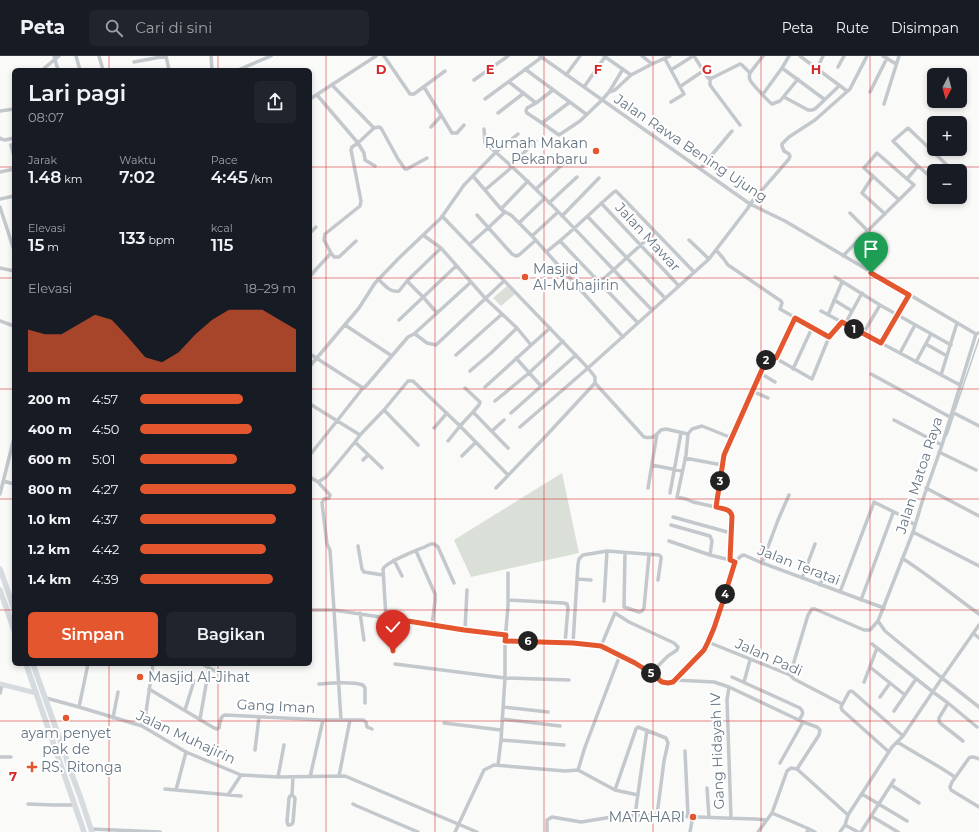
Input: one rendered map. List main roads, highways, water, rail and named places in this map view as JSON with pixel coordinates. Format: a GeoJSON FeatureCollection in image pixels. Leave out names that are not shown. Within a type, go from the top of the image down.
{"type":"FeatureCollection","features":[{"type":"Feature","properties":{"kind":"main road"},"geometry":{"type":"LineString","coordinates":[[0,569],[12,603]]}},
{"type":"Feature","properties":{"kind":"main road"},"geometry":{"type":"LineString","coordinates":[[0,590],[12,624]]}},
{"type":"Feature","properties":{"kind":"main road"},"geometry":{"type":"LineString","coordinates":[[27,666],[84,832]]}},
{"type":"Feature","properties":{"kind":"main road"},"geometry":{"type":"LineString","coordinates":[[34,666],[91,831]]}},
{"type":"Feature","properties":{"kind":"main road"},"geometry":{"type":"LineString","coordinates":[[73,798],[80,796]]}},
{"type":"Feature","properties":{"kind":"waterway"},"geometry":{"type":"LineString","coordinates":[[955,410],[979,339]]}},
{"type":"Feature","properties":{"kind":"waterway"},"geometry":{"type":"LineString","coordinates":[[947,435],[954,414]]}},
{"type":"Feature","properties":{"kind":"place","name":"Rumah Makan Pekanbaru"},"geometry":{"type":"Point","coordinates":[596,151]}},
{"type":"Feature","properties":{"kind":"place","name":"Masjid Al-Muhajirin"},"geometry":{"type":"Point","coordinates":[525,277]}},
{"type":"Feature","properties":{"kind":"place","name":"Masjid Al-Jihat"},"geometry":{"type":"Point","coordinates":[140,677]}},
{"type":"Feature","properties":{"kind":"place","name":"ayam penyet pak de"},"geometry":{"type":"Point","coordinates":[66,718]}},
{"type":"Feature","properties":{"kind":"place","name":"RS. Ritonga"},"geometry":{"type":"Point","coordinates":[32,767]}},
{"type":"Feature","properties":{"kind":"place","name":"MATAHARI"},"geometry":{"type":"Point","coordinates":[693,817]}}]}
